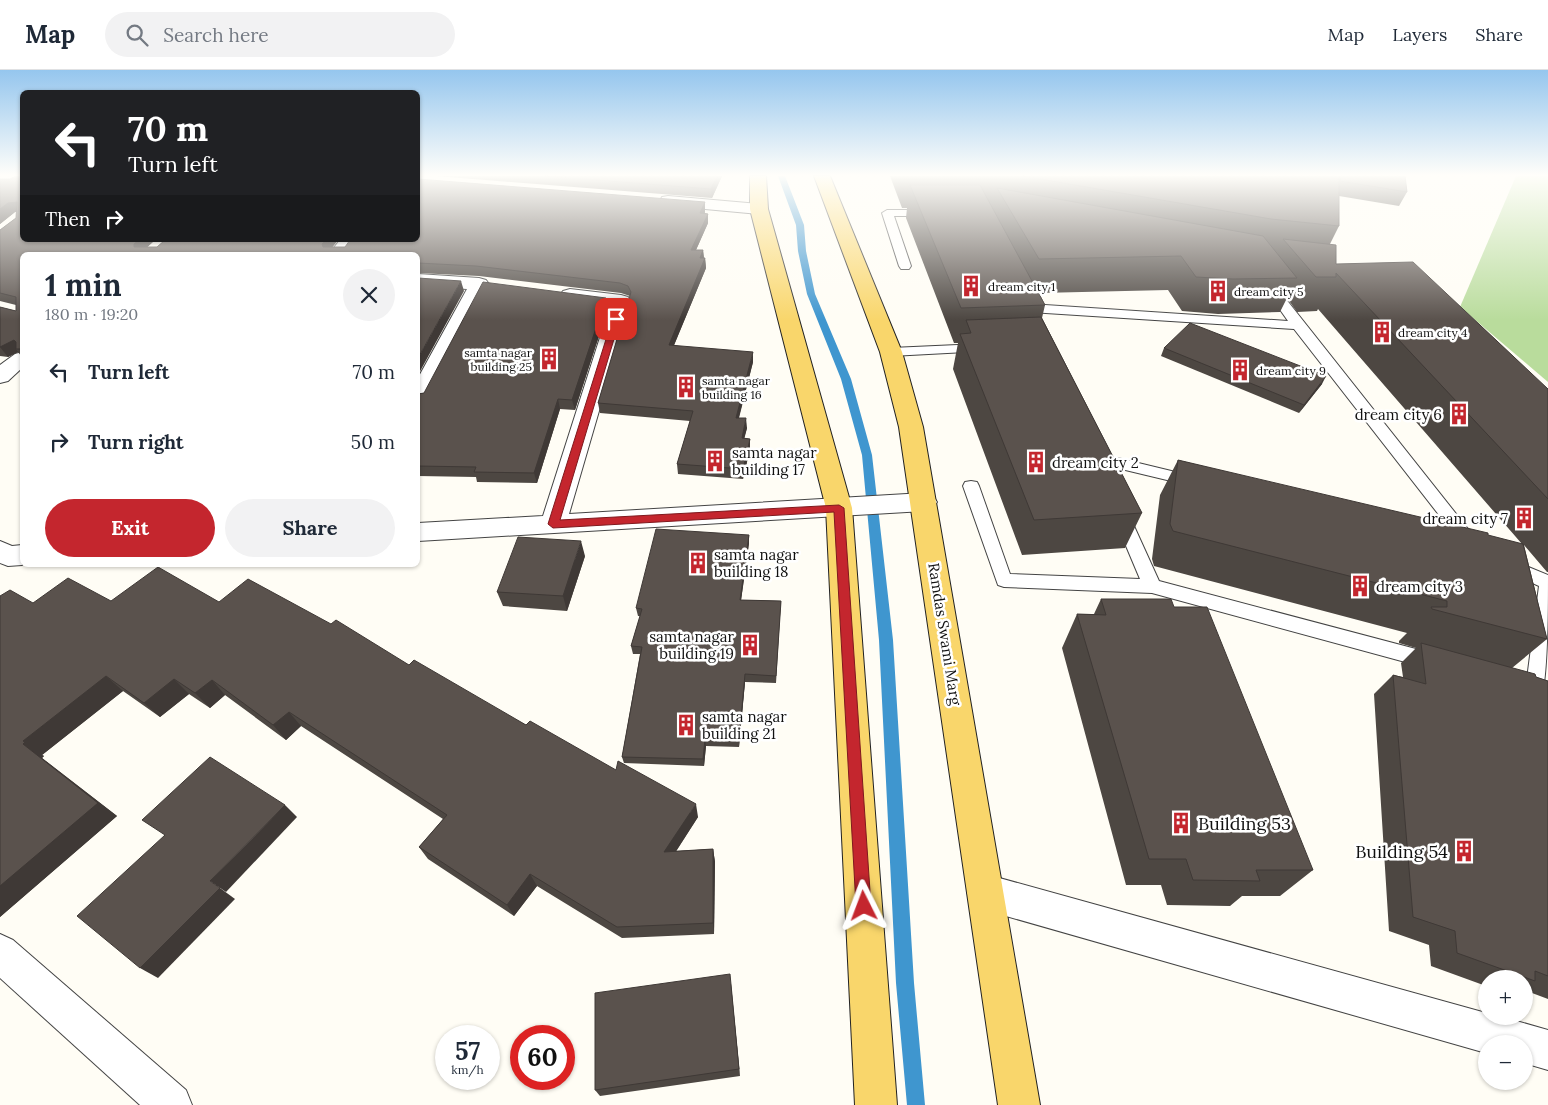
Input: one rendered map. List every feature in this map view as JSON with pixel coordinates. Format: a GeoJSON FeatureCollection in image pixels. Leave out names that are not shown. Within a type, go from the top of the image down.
{"type":"FeatureCollection","features":[{"type":"Feature","properties":{"kind":"main road"},"geometry":{"type":"LineString","coordinates":[[763,224],[843,508],[876,1105]]}},
{"type":"Feature","properties":{"kind":"main road","name":"Ramdas Swami Marg"},"geometry":{"type":"LineString","coordinates":[[841,224],[891,352],[911,427],[1019,1105]]}},
{"type":"Feature","properties":{"kind":"street"},"geometry":{"type":"LineString","coordinates":[[420,280],[488,285],[420,394]]}},
{"type":"Feature","properties":{"kind":"street"},"geometry":{"type":"LineString","coordinates":[[553,524],[621,300],[555,293]]}},
{"type":"Feature","properties":{"kind":"street"},"geometry":{"type":"LineString","coordinates":[[0,376],[20,360]]}},
{"type":"Feature","properties":{"kind":"street"},"geometry":{"type":"LineString","coordinates":[[420,532],[924,502]]}},
{"type":"Feature","properties":{"kind":"street"},"geometry":{"type":"LineString","coordinates":[[985,892],[1548,1050]]}},
{"type":"Feature","properties":{"kind":"street"},"geometry":{"type":"LineString","coordinates":[[0,954],[170,1105]]}},
{"type":"Feature","properties":{"kind":"lane"},"geometry":{"type":"LineString","coordinates":[[891,224],[905,266]]}},
{"type":"Feature","properties":{"kind":"lane"},"geometry":{"type":"LineString","coordinates":[[1264,280],[1298,325],[1483,553]]}},
{"type":"Feature","properties":{"kind":"lane"},"geometry":{"type":"LineString","coordinates":[[1038,323],[1027,303],[1298,325]]}},
{"type":"Feature","properties":{"kind":"lane"},"geometry":{"type":"LineString","coordinates":[[891,352],[993,348]]}},
{"type":"Feature","properties":{"kind":"lane"},"geometry":{"type":"LineString","coordinates":[[1090,440],[1105,476]]}},
{"type":"Feature","properties":{"kind":"lane"},"geometry":{"type":"LineString","coordinates":[[1097,458],[1203,483]]}},
{"type":"Feature","properties":{"kind":"lane"},"geometry":{"type":"LineString","coordinates":[[971,486],[1004,580],[1152,586],[1449,666]]}},
{"type":"Feature","properties":{"kind":"lane"},"geometry":{"type":"LineString","coordinates":[[1116,504],[1152,586]]}},
{"type":"Feature","properties":{"kind":"lane"},"geometry":{"type":"LineString","coordinates":[[1455,544],[1483,553],[1548,583],[1535,689],[1506,682]]}},
{"type":"Feature","properties":{"kind":"green space"},"geometry":{"type":"Polygon","coordinates":[[[1495,224],[1548,224],[1548,382],[1460,307],[1495,224]]]}},
{"type":"Feature","properties":{"kind":"building"},"geometry":{"type":"Polygon","coordinates":[[[8,224],[20,224],[20,242],[136,242],[134,247],[157,247],[163,242],[324,242],[322,244],[323,247],[345,247],[349,242],[420,242],[420,224],[703,224],[691,250],[703,250],[700,258],[705,258],[669,345],[753,352],[736,418],[746,418],[742,438],[750,439],[743,469],[677,464],[693,411],[598,403],[631,292],[628,286],[620,283],[476,266],[420,263],[420,252],[20,252],[20,349],[16,349],[16,342],[14,340],[0,347],[0,307],[16,311],[16,297],[0,293],[0,230],[8,224]]]}},
{"type":"Feature","properties":{"kind":"building"},"geometry":{"type":"Polygon","coordinates":[[[926,224],[1001,224],[1045,305],[961,308],[926,224]]]}},
{"type":"Feature","properties":{"kind":"building"},"geometry":{"type":"Polygon","coordinates":[[[1018,224],[1198,224],[1263,236],[1297,278],[1233,279],[1196,277],[1181,256],[1039,259],[1018,224]]]}},
{"type":"Feature","properties":{"kind":"building"},"geometry":{"type":"Polygon","coordinates":[[[1283,239],[1336,245],[1336,264],[1413,262],[1548,389],[1548,499],[1336,273],[1336,277],[1316,277],[1283,239]]]}},
{"type":"Feature","properties":{"kind":"building"},"geometry":{"type":"Polygon","coordinates":[[[420,278],[461,281],[420,354],[420,278]]]}},
{"type":"Feature","properties":{"kind":"building"},"geometry":{"type":"Polygon","coordinates":[[[483,282],[606,298],[572,400],[558,399],[534,473],[474,472],[476,467],[420,466],[420,394],[424,393],[483,282]]]}},
{"type":"Feature","properties":{"kind":"building"},"geometry":{"type":"Polygon","coordinates":[[[1041,317],[1142,513],[1034,520],[960,334],[971,333],[966,320],[1041,317]]]}},
{"type":"Feature","properties":{"kind":"building","name":"dream city 9"},"geometry":{"type":"Polygon","coordinates":[[[1190,323],[1326,376],[1304,405],[1164,348],[1190,323]]]}},
{"type":"Feature","properties":{"kind":"building"},"geometry":{"type":"Polygon","coordinates":[[[1178,460],[1488,533],[1488,535],[1523,544],[1547,639],[1432,609],[1431,607],[1447,607],[1447,601],[1173,531],[1170,524],[1178,460]]]}},
{"type":"Feature","properties":{"kind":"building"},"geometry":{"type":"Polygon","coordinates":[[[656,529],[749,535],[740,600],[781,601],[776,676],[745,674],[739,740],[705,739],[703,759],[622,757],[642,647],[631,646],[642,609],[636,608],[656,529]]]}},
{"type":"Feature","properties":{"kind":"building"},"geometry":{"type":"Polygon","coordinates":[[[518,537],[581,541],[563,596],[497,592],[518,537]]]}},
{"type":"Feature","properties":{"kind":"building"},"geometry":{"type":"Polygon","coordinates":[[[158,567],[219,602],[248,579],[331,624],[336,620],[409,665],[414,660],[526,725],[530,721],[616,770],[618,761],[696,804],[664,852],[713,849],[713,923],[617,927],[530,874],[507,905],[419,847],[447,815],[289,712],[273,725],[212,680],[195,693],[174,679],[144,703],[106,676],[23,741],[25,742],[23,744],[98,803],[0,886],[0,596],[10,590],[33,603],[68,578],[111,601],[158,567]]]}},
{"type":"Feature","properties":{"kind":"building","name":"Building 53"},"geometry":{"type":"Polygon","coordinates":[[[1101,599],[1171,599],[1174,607],[1207,607],[1313,870],[1256,870],[1260,881],[1193,880],[1186,859],[1149,859],[1077,614],[1106,615],[1101,599]]]}},
{"type":"Feature","properties":{"kind":"building","name":"Building 54"},"geometry":{"type":"Polygon","coordinates":[[[1421,643],[1535,674],[1536,677],[1548,681],[1548,976],[1535,971],[1535,981],[1533,980],[1533,970],[1504,970],[1457,953],[1455,931],[1413,917],[1393,675],[1426,684],[1421,643]]]}},
{"type":"Feature","properties":{"kind":"building"},"geometry":{"type":"Polygon","coordinates":[[[210,757],[285,805],[210,881],[220,888],[140,968],[77,916],[165,835],[142,820],[210,757]]]}},
{"type":"Feature","properties":{"kind":"building"},"geometry":{"type":"Polygon","coordinates":[[[730,974],[739,1069],[595,1090],[595,993],[730,974]]]}},
{"type":"Feature","properties":{"kind":"waterway"},"geometry":{"type":"LineString","coordinates":[[800,224],[802,251],[811,294],[846,379],[867,455],[886,640],[905,983],[916,1105]]}},
{"type":"Feature","properties":{"kind":"place","name":"dream city 1"},"geometry":{"type":"Point","coordinates":[971,286]}},
{"type":"Feature","properties":{"kind":"place","name":"dream city 5"},"geometry":{"type":"Point","coordinates":[1218,291]}},
{"type":"Feature","properties":{"kind":"place","name":"dream city 4"},"geometry":{"type":"Point","coordinates":[1382,332]}},
{"type":"Feature","properties":{"kind":"place","name":"samta nagar building 25"},"geometry":{"type":"Point","coordinates":[549,359]}},
{"type":"Feature","properties":{"kind":"place","name":"dream city 9"},"geometry":{"type":"Point","coordinates":[1240,370]}},
{"type":"Feature","properties":{"kind":"place","name":"samta nagar building 16"},"geometry":{"type":"Point","coordinates":[686,387]}},
{"type":"Feature","properties":{"kind":"place","name":"dream city 6"},"geometry":{"type":"Point","coordinates":[1459,414]}},
{"type":"Feature","properties":{"kind":"place","name":"samta nagar building 17"},"geometry":{"type":"Point","coordinates":[715,461]}},
{"type":"Feature","properties":{"kind":"place","name":"dream city 2"},"geometry":{"type":"Point","coordinates":[1036,462]}},
{"type":"Feature","properties":{"kind":"place","name":"dream city 7"},"geometry":{"type":"Point","coordinates":[1524,518]}},
{"type":"Feature","properties":{"kind":"place","name":"samta nagar building 18"},"geometry":{"type":"Point","coordinates":[698,563]}},
{"type":"Feature","properties":{"kind":"place","name":"dream city 3"},"geometry":{"type":"Point","coordinates":[1360,586]}},
{"type":"Feature","properties":{"kind":"place","name":"samta nagar building 19"},"geometry":{"type":"Point","coordinates":[750,645]}},
{"type":"Feature","properties":{"kind":"place","name":"samta nagar building 21"},"geometry":{"type":"Point","coordinates":[686,725]}},
{"type":"Feature","properties":{"kind":"place","name":"Building 53"},"geometry":{"type":"Point","coordinates":[1181,823]}},
{"type":"Feature","properties":{"kind":"place","name":"Building 54"},"geometry":{"type":"Point","coordinates":[1464,851]}},
{"type":"Feature","properties":{"kind":"route"},"geometry":{"type":"LineString","coordinates":[[616,319],[553,524],[839,508],[864,906]]}}]}
